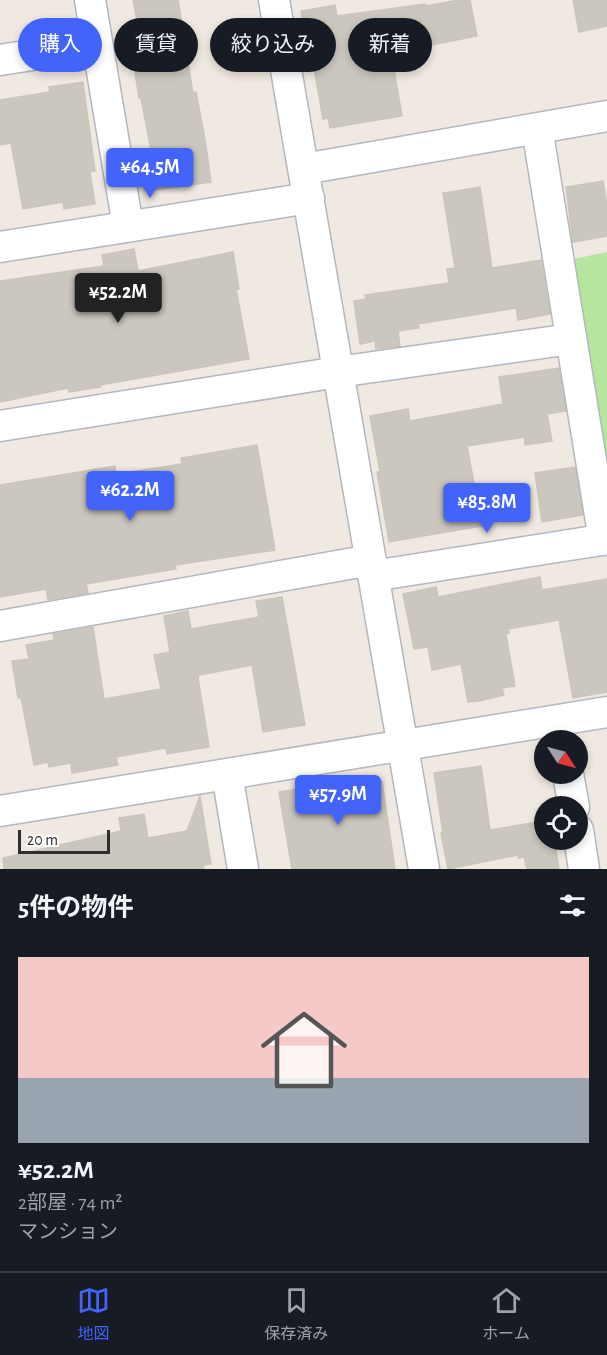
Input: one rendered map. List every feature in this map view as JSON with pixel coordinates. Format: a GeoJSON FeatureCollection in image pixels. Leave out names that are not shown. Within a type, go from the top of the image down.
{"type":"FeatureCollection","features":[{"type":"Feature","properties":{"kind":"street"},"geometry":{"type":"LineString","coordinates":[[90,0],[93,18]]}},
{"type":"Feature","properties":{"kind":"street"},"geometry":{"type":"LineString","coordinates":[[274,0],[424,869]]}},
{"type":"Feature","properties":{"kind":"street"},"geometry":{"type":"LineString","coordinates":[[0,60],[18,57]]}},
{"type":"Feature","properties":{"kind":"street"},"geometry":{"type":"LineString","coordinates":[[102,72],[128,226]]}},
{"type":"Feature","properties":{"kind":"street"},"geometry":{"type":"LineString","coordinates":[[303,169],[607,116]]}},
{"type":"Feature","properties":{"kind":"street"},"geometry":{"type":"LineString","coordinates":[[0,626],[372,568],[606,540],[537,128]]}},
{"type":"Feature","properties":{"kind":"street"},"geometry":{"type":"LineString","coordinates":[[0,247],[309,198]]}},
{"type":"Feature","properties":{"kind":"street"},"geometry":{"type":"LineString","coordinates":[[0,426],[338,372],[571,339]]}},
{"type":"Feature","properties":{"kind":"street"},"geometry":{"type":"LineString","coordinates":[[561,730],[607,712]]}},
{"type":"Feature","properties":{"kind":"street"},"geometry":{"type":"LineString","coordinates":[[1,802],[227,774],[403,746],[534,733]]}},
{"type":"Feature","properties":{"kind":"street"},"geometry":{"type":"LineString","coordinates":[[227,774],[243,869]]}},
{"type":"Feature","properties":{"kind":"street"},"geometry":{"type":"LineString","coordinates":[[581,850],[584,869]]}},
{"type":"Feature","properties":{"kind":"green space"},"geometry":{"type":"Polygon","coordinates":[[[607,252],[607,468],[569,260],[607,252]]]}},
{"type":"Feature","properties":{"kind":"building"},"geometry":{"type":"Polygon","coordinates":[[[133,0],[178,0],[181,18],[137,18],[133,0]]]}},
{"type":"Feature","properties":{"kind":"building"},"geometry":{"type":"Polygon","coordinates":[[[470,0],[477,36],[432,45],[432,18],[348,18],[348,72],[394,72],[402,116],[330,128],[328,118],[323,119],[315,72],[336,72],[336,18],[302,18],[301,11],[335,5],[337,16],[425,4],[426,6],[470,0]]]}},
{"type":"Feature","properties":{"kind":"building"},"geometry":{"type":"Polygon","coordinates":[[[573,0],[607,0],[607,26],[579,32],[573,0]]]}},
{"type":"Feature","properties":{"kind":"building"},"geometry":{"type":"Polygon","coordinates":[[[135,72],[190,72],[193,93],[196,92],[211,182],[148,191],[143,156],[152,155],[141,98],[139,98],[135,72]]]}},
{"type":"Feature","properties":{"kind":"building"},"geometry":{"type":"Polygon","coordinates":[[[83,82],[95,171],[90,172],[95,204],[64,209],[63,202],[23,209],[11,143],[0,145],[0,100],[50,92],[49,87],[83,82]]]}},
{"type":"Feature","properties":{"kind":"building"},"geometry":{"type":"Polygon","coordinates":[[[603,181],[607,206],[607,236],[573,242],[566,187],[603,181]]]}},
{"type":"Feature","properties":{"kind":"building"},"geometry":{"type":"Polygon","coordinates":[[[480,187],[492,268],[541,260],[550,314],[518,320],[516,308],[418,324],[419,328],[398,331],[400,346],[376,349],[375,341],[360,344],[354,301],[366,299],[365,295],[449,283],[447,269],[455,268],[443,193],[480,187]]]}},
{"type":"Feature","properties":{"kind":"building"},"geometry":{"type":"Polygon","coordinates":[[[134,249],[138,271],[233,252],[239,289],[236,289],[249,359],[100,385],[101,387],[69,392],[68,388],[0,402],[0,281],[104,266],[102,255],[134,249]]]}},
{"type":"Feature","properties":{"kind":"building"},"geometry":{"type":"Polygon","coordinates":[[[559,368],[566,411],[547,414],[552,441],[525,445],[525,437],[467,446],[482,526],[389,542],[370,416],[408,409],[410,421],[503,404],[499,377],[559,368]]]}},
{"type":"Feature","properties":{"kind":"building"},"geometry":{"type":"Polygon","coordinates":[[[257,445],[275,550],[175,565],[176,569],[86,584],[88,593],[48,600],[46,589],[0,597],[0,485],[115,466],[116,474],[182,464],[181,458],[257,445]]]}},
{"type":"Feature","properties":{"kind":"building"},"geometry":{"type":"Polygon","coordinates":[[[575,467],[583,515],[542,522],[535,473],[575,467]]]}},
{"type":"Feature","properties":{"kind":"building"},"geometry":{"type":"Polygon","coordinates":[[[540,577],[542,590],[607,579],[607,692],[573,698],[559,620],[508,629],[509,633],[506,634],[515,686],[502,688],[504,695],[479,701],[468,702],[461,664],[432,670],[428,647],[414,649],[403,594],[436,587],[438,597],[540,577]]]}},
{"type":"Feature","properties":{"kind":"building"},"geometry":{"type":"Polygon","coordinates":[[[282,597],[305,725],[263,732],[252,665],[198,677],[209,747],[167,754],[166,748],[116,757],[118,765],[72,773],[71,763],[49,767],[48,762],[34,765],[12,661],[29,659],[26,645],[54,640],[53,634],[93,627],[104,699],[161,689],[154,655],[170,652],[164,616],[188,611],[191,629],[259,617],[256,601],[282,597]]]}},
{"type":"Feature","properties":{"kind":"building"},"geometry":{"type":"Polygon","coordinates":[[[481,766],[490,830],[534,823],[534,850],[556,850],[559,869],[527,869],[524,857],[518,858],[518,855],[448,869],[434,773],[481,766]]]}},
{"type":"Feature","properties":{"kind":"building"},"geometry":{"type":"Polygon","coordinates":[[[368,777],[369,783],[382,781],[395,869],[292,869],[279,792],[368,777]]]}},
{"type":"Feature","properties":{"kind":"building"},"geometry":{"type":"Polygon","coordinates":[[[200,796],[211,864],[203,865],[204,869],[4,869],[3,858],[121,831],[119,818],[144,814],[148,838],[187,831],[200,796]]]}}]}
